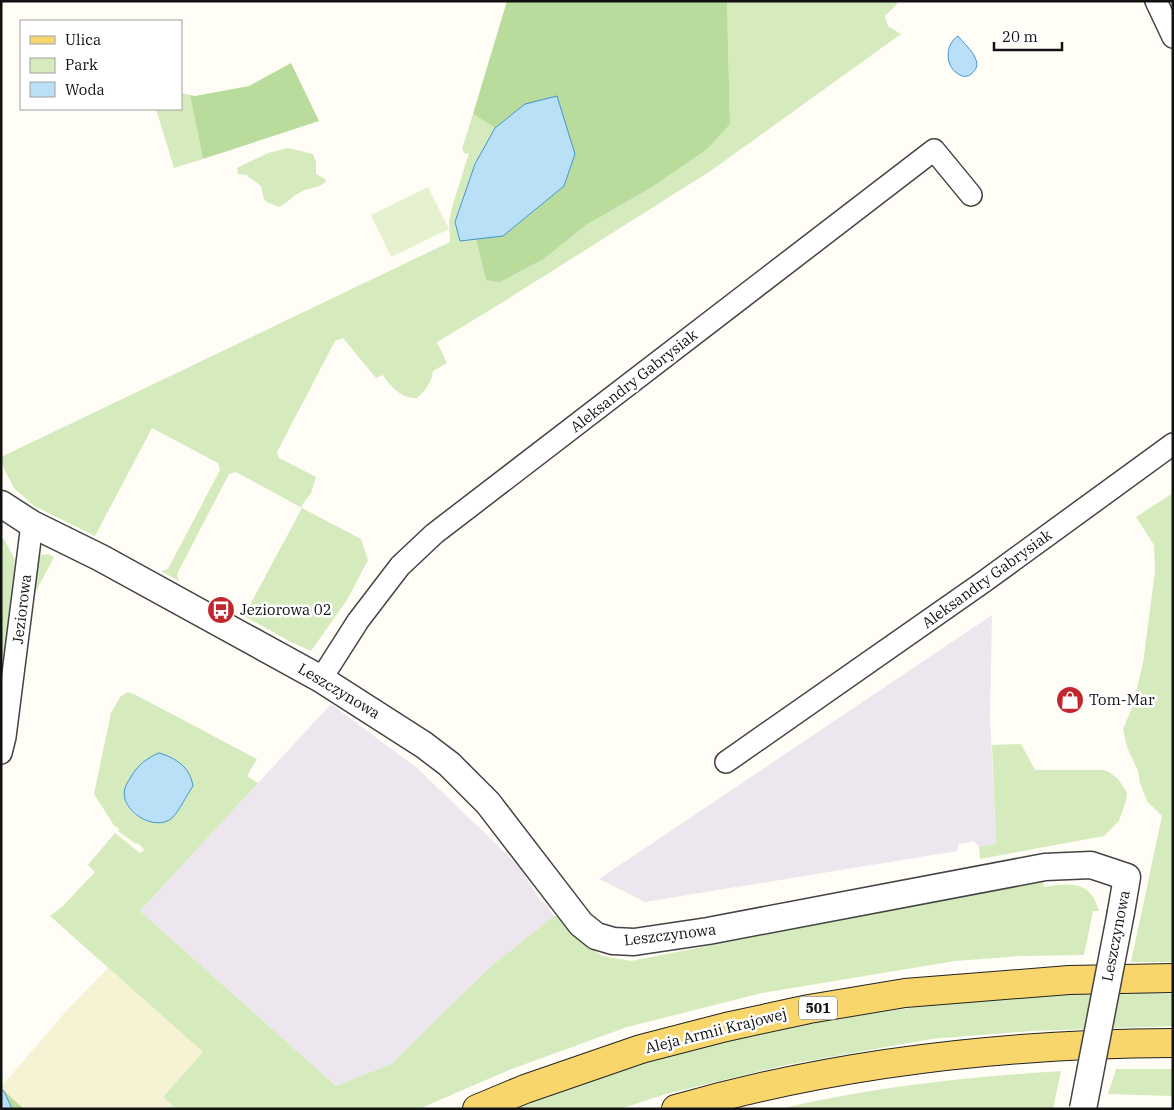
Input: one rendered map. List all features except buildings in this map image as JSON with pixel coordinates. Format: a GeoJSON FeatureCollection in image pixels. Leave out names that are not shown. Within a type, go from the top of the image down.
{"type":"FeatureCollection","features":[{"type":"Feature","properties":{"kind":"main road","name":"Aleja Armii Krajowej"},"geometry":{"type":"LineString","coordinates":[[478,1109],[525,1089],[641,1049],[726,1027],[809,1009],[905,993],[1069,980],[1173,978]]}},
{"type":"Feature","properties":{"kind":"main road"},"geometry":{"type":"LineString","coordinates":[[676,1109],[787,1081],[906,1060],[1039,1047],[1173,1043]]}},
{"type":"Feature","properties":{"kind":"street"},"geometry":{"type":"LineString","coordinates":[[1156,1],[1173,37]]}},
{"type":"Feature","properties":{"kind":"street","name":"Aleksandry Gabrysiak"},"geometry":{"type":"LineString","coordinates":[[322,679],[358,621],[400,566],[434,534],[934,150],[970,195]]}},
{"type":"Feature","properties":{"kind":"street","name":"Aleksandry Gabrysiak"},"geometry":{"type":"LineString","coordinates":[[726,762],[982,584],[1173,444]]}},
{"type":"Feature","properties":{"kind":"street","name":"Leszczynowa"},"geometry":{"type":"LineString","coordinates":[[1,504],[32,524],[101,558],[322,679],[424,745],[449,764],[488,803],[581,924],[596,936],[613,941],[634,942],[708,931],[1044,867],[1091,865],[1127,877],[1083,1109]]}},
{"type":"Feature","properties":{"kind":"street","name":"Jeziorowa"},"geometry":{"type":"LineString","coordinates":[[1,753],[6,728],[32,524]]}},
{"type":"Feature","properties":{"kind":"shaded area"},"geometry":{"type":"Polygon","coordinates":[[[992,615],[990,716],[996,845],[979,847],[974,841],[959,844],[957,851],[645,902],[599,879],[992,615]]]}},
{"type":"Feature","properties":{"kind":"shaded area"},"geometry":{"type":"Polygon","coordinates":[[[331,704],[417,768],[517,864],[541,901],[545,903],[554,916],[490,967],[391,1064],[336,1086],[140,911],[331,704]]]}},
{"type":"Feature","properties":{"kind":"shaded area"},"geometry":{"type":"Polygon","coordinates":[[[108,968],[204,1052],[163,1097],[176,1109],[24,1109],[1,1087],[67,1010],[108,968]]]}},
{"type":"Feature","properties":{"kind":"green space"},"geometry":{"type":"Polygon","coordinates":[[[507,1],[727,1],[730,124],[707,149],[649,189],[586,225],[545,258],[500,282],[486,280],[476,239],[503,236],[564,186],[575,154],[525,104],[495,128],[473,114],[507,1]]]}},
{"type":"Feature","properties":{"kind":"green space"},"geometry":{"type":"Polygon","coordinates":[[[727,1],[896,1],[897,4],[885,16],[888,26],[901,34],[712,170],[437,342],[447,363],[433,371],[428,386],[417,398],[406,397],[397,391],[383,375],[376,378],[343,338],[335,341],[277,452],[279,458],[316,477],[311,493],[302,505],[302,508],[236,472],[229,474],[177,574],[179,581],[161,571],[168,569],[220,470],[218,463],[152,428],[95,536],[34,506],[14,488],[1,463],[1,457],[450,242],[449,221],[469,153],[465,154],[462,149],[473,114],[495,128],[475,164],[460,241],[476,239],[486,280],[545,258],[586,225],[649,189],[730,124],[727,1]]]}},
{"type":"Feature","properties":{"kind":"green space"},"geometry":{"type":"Polygon","coordinates":[[[291,63],[319,121],[203,159],[190,95],[195,96],[249,86],[291,63]]]}},
{"type":"Feature","properties":{"kind":"green space"},"geometry":{"type":"Polygon","coordinates":[[[182,93],[190,95],[203,159],[174,168],[156,110],[182,110],[182,93]]]}},
{"type":"Feature","properties":{"kind":"green space"},"geometry":{"type":"Polygon","coordinates":[[[288,148],[313,154],[316,162],[316,174],[326,181],[319,186],[300,192],[279,207],[267,202],[264,199],[261,186],[246,175],[238,174],[237,168],[268,153],[288,148]]]}},
{"type":"Feature","properties":{"kind":"green space"},"geometry":{"type":"Polygon","coordinates":[[[428,187],[449,229],[391,257],[371,215],[428,187]]]}},
{"type":"Feature","properties":{"kind":"green space"},"geometry":{"type":"Polygon","coordinates":[[[1173,493],[1173,962],[1131,962],[1162,816],[1147,801],[1140,783],[1138,771],[1127,747],[1123,729],[1132,708],[1143,663],[1155,571],[1154,545],[1136,517],[1173,493]]]}},
{"type":"Feature","properties":{"kind":"green space"},"geometry":{"type":"Polygon","coordinates":[[[302,508],[361,539],[368,560],[347,600],[311,651],[244,616],[302,508]]]}},
{"type":"Feature","properties":{"kind":"green space"},"geometry":{"type":"Polygon","coordinates":[[[4,539],[15,560],[1,702],[1,540],[4,539]]]}},
{"type":"Feature","properties":{"kind":"green space"},"geometry":{"type":"Polygon","coordinates":[[[48,554],[54,557],[28,606],[38,558],[40,555],[48,554]]]}},
{"type":"Feature","properties":{"kind":"green space"},"geometry":{"type":"Polygon","coordinates":[[[128,692],[134,694],[257,759],[247,776],[258,783],[140,911],[336,1086],[391,1064],[490,967],[554,916],[561,915],[587,946],[602,956],[631,961],[1043,880],[1044,887],[1071,885],[1085,889],[1095,901],[1099,911],[1093,911],[1084,955],[1021,956],[955,961],[762,993],[627,1027],[509,1070],[419,1109],[176,1109],[163,1097],[203,1052],[50,916],[63,906],[95,872],[88,865],[115,833],[140,853],[144,850],[138,843],[136,844],[118,831],[119,829],[115,827],[94,794],[111,713],[120,697],[128,692]],[[147,758],[127,784],[125,798],[127,806],[133,813],[147,821],[147,758]]]}},
{"type":"Feature","properties":{"kind":"green space"},"geometry":{"type":"Polygon","coordinates":[[[1021,744],[1035,770],[1104,770],[1118,779],[1127,792],[1119,821],[1104,836],[980,859],[979,847],[996,844],[992,745],[1021,744]]]}},
{"type":"Feature","properties":{"kind":"green space"},"geometry":{"type":"Polygon","coordinates":[[[1137,992],[1173,994],[1173,1026],[1032,1031],[931,1039],[786,1065],[666,1094],[620,1109],[509,1109],[659,1059],[773,1029],[929,1005],[1043,993],[1137,992]]]}},
{"type":"Feature","properties":{"kind":"green space"},"geometry":{"type":"Polygon","coordinates":[[[1116,1069],[1173,1069],[1173,1096],[1108,1094],[1116,1069]]]}},
{"type":"Feature","properties":{"kind":"green space"},"geometry":{"type":"Polygon","coordinates":[[[1061,1071],[1053,1109],[780,1109],[815,1101],[919,1084],[1061,1071]]]}},
{"type":"Feature","properties":{"kind":"green space"},"geometry":{"type":"Polygon","coordinates":[[[4,1091],[24,1109],[12,1109],[4,1091]]]}},
{"type":"Feature","properties":{"kind":"water"},"geometry":{"type":"Polygon","coordinates":[[[958,36],[976,60],[975,70],[967,76],[961,76],[955,72],[949,62],[950,45],[958,36]]]}},
{"type":"Feature","properties":{"kind":"water"},"geometry":{"type":"Polygon","coordinates":[[[557,96],[575,154],[564,186],[503,236],[460,241],[455,222],[475,164],[495,128],[525,104],[557,96]]]}},
{"type":"Feature","properties":{"kind":"water"},"geometry":{"type":"Polygon","coordinates":[[[159,753],[181,764],[189,774],[193,786],[172,818],[165,822],[156,823],[140,817],[132,811],[124,796],[126,786],[137,768],[159,753]]]}},
{"type":"Feature","properties":{"kind":"water"},"geometry":{"type":"Polygon","coordinates":[[[1,1089],[4,1091],[12,1109],[1,1109],[1,1089]]]}},
{"type":"Feature","properties":{"kind":"place","name":"Jeziorowa 02"},"geometry":{"type":"Point","coordinates":[221,610]}},
{"type":"Feature","properties":{"kind":"place","name":"Tom-Mar"},"geometry":{"type":"Point","coordinates":[1070,700]}}]}
